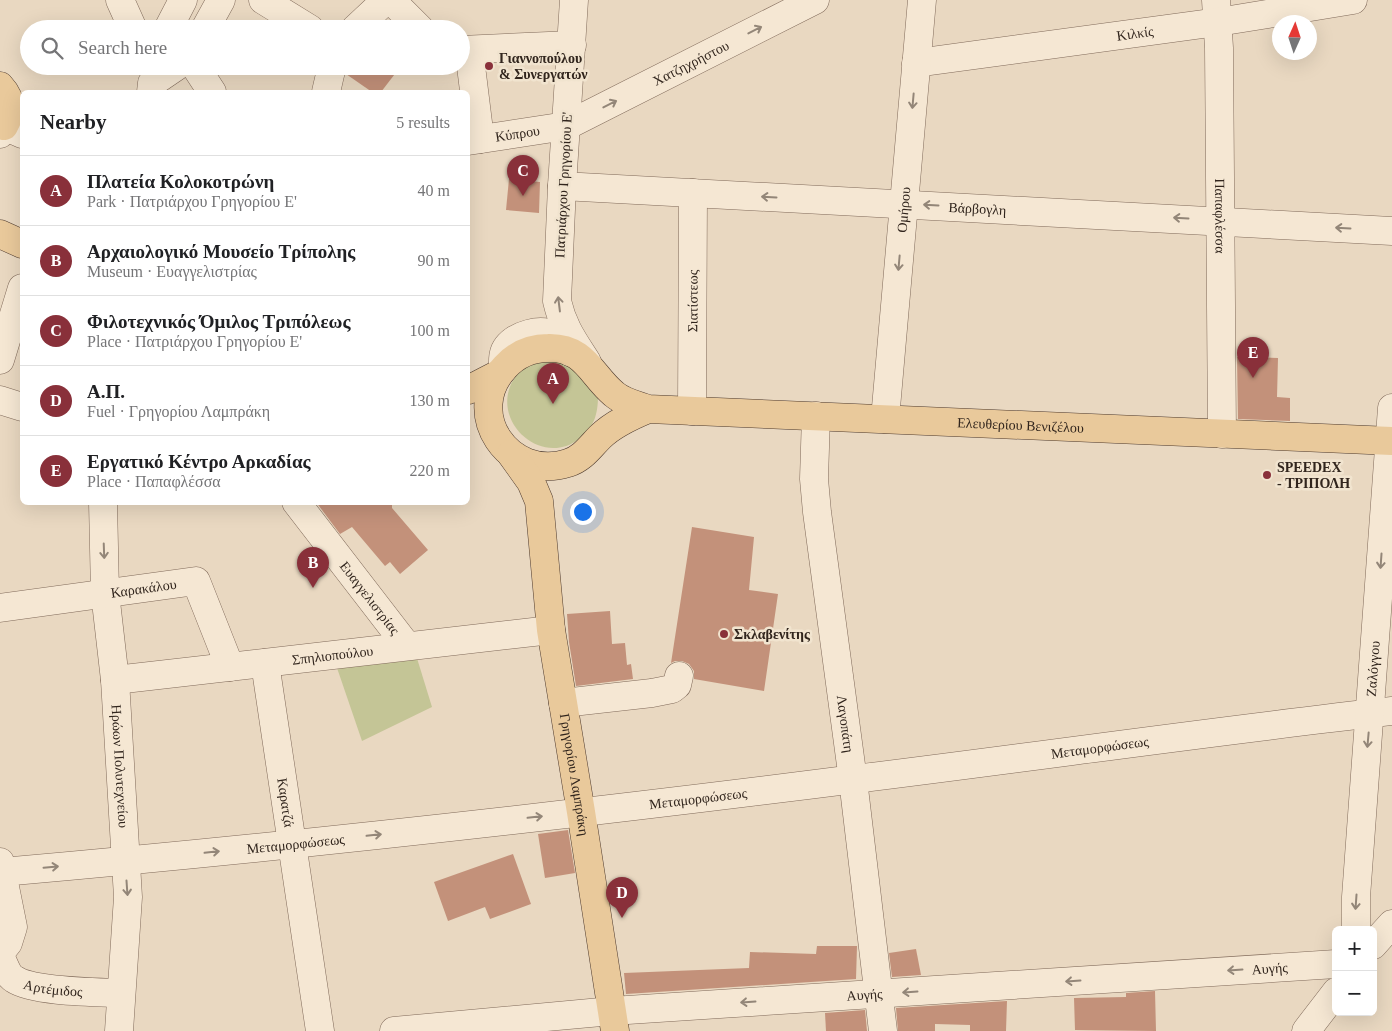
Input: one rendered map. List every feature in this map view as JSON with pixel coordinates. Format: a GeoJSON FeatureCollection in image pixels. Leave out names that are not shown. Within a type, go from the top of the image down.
{"type":"FeatureCollection","features":[{"type":"Feature","properties":{"kind":"main road"},"geometry":{"type":"LineString","coordinates":[[0,86],[11,108],[9,131]]}},
{"type":"Feature","properties":{"kind":"main road"},"geometry":{"type":"LineString","coordinates":[[0,234],[20,243]]}},
{"type":"Feature","properties":{"kind":"main road"},"geometry":{"type":"LineString","coordinates":[[504,447],[490,424],[488,407],[490,390],[500,372],[511,360],[529,350],[550,348],[586,364],[614,394],[625,401],[648,409]]}},
{"type":"Feature","properties":{"kind":"main road"},"geometry":{"type":"LineString","coordinates":[[586,364],[607,398],[607,418],[600,437]]}},
{"type":"Feature","properties":{"kind":"main road"},"geometry":{"type":"LineString","coordinates":[[470,389],[500,372]]}},
{"type":"Feature","properties":{"kind":"main road"},"geometry":{"type":"LineString","coordinates":[[470,420],[529,464],[549,467],[569,463],[587,453],[600,437],[615,425],[648,409]]}},
{"type":"Feature","properties":{"kind":"main road","name":"Ελευθερίου Βενιζέλου"},"geometry":{"type":"LineString","coordinates":[[648,409],[1391,441]]}},
{"type":"Feature","properties":{"kind":"main road","name":"Γρηγορίου Λαμπράκη"},"geometry":{"type":"LineString","coordinates":[[504,447],[531,482],[539,501],[551,630],[613,1021]]}},
{"type":"Feature","properties":{"kind":"main road","name":"Γρηγορίου Λαμπράκη"},"geometry":{"type":"LineString","coordinates":[[541,518],[554,483],[569,463]]}},
{"type":"Feature","properties":{"kind":"street"},"geometry":{"type":"LineString","coordinates":[[120,0],[129,20]]}},
{"type":"Feature","properties":{"kind":"street"},"geometry":{"type":"LineString","coordinates":[[172,20],[182,0]]}},
{"type":"Feature","properties":{"kind":"street"},"geometry":{"type":"LineString","coordinates":[[210,20],[221,0]]}},
{"type":"Feature","properties":{"kind":"street"},"geometry":{"type":"LineString","coordinates":[[263,0],[295,20]]}},
{"type":"Feature","properties":{"kind":"street"},"geometry":{"type":"LineString","coordinates":[[365,20],[386,0]]}},
{"type":"Feature","properties":{"kind":"street"},"geometry":{"type":"LineString","coordinates":[[391,0],[411,20]]}},
{"type":"Feature","properties":{"kind":"street","name":"Πατριάρχου Γρηγορίου Ε'"},"geometry":{"type":"LineString","coordinates":[[574,0],[557,301],[561,319],[586,364]]}},
{"type":"Feature","properties":{"kind":"street","name":"Χατζηχρήστου"},"geometry":{"type":"LineString","coordinates":[[566,126],[815,0]]}},
{"type":"Feature","properties":{"kind":"street","name":"Ομήρου"},"geometry":{"type":"LineString","coordinates":[[885,419],[922,0]]}},
{"type":"Feature","properties":{"kind":"street","name":"Κιλκίς"},"geometry":{"type":"LineString","coordinates":[[916,63],[1217,11],[1353,0]]}},
{"type":"Feature","properties":{"kind":"street","name":"Παπαφλέσσα"},"geometry":{"type":"LineString","coordinates":[[1217,11],[1222,434]]}},
{"type":"Feature","properties":{"kind":"street"},"geometry":{"type":"LineString","coordinates":[[470,50],[572,45]]}},
{"type":"Feature","properties":{"kind":"street"},"geometry":{"type":"LineString","coordinates":[[201,75],[211,90]]}},
{"type":"Feature","properties":{"kind":"street"},"geometry":{"type":"LineString","coordinates":[[326,90],[330,75]]}},
{"type":"Feature","properties":{"kind":"street"},"geometry":{"type":"LineString","coordinates":[[468,75],[469,90]]}},
{"type":"Feature","properties":{"kind":"street"},"geometry":{"type":"LineString","coordinates":[[470,100],[474,140]]}},
{"type":"Feature","properties":{"kind":"street","name":"Κύπρου"},"geometry":{"type":"LineString","coordinates":[[474,140],[566,126]]}},
{"type":"Feature","properties":{"kind":"street","name":"Βάρβογλη"},"geometry":{"type":"LineString","coordinates":[[562,186],[1219,220],[1392,231]]}},
{"type":"Feature","properties":{"kind":"street","name":"Σιατίστεως"},"geometry":{"type":"LineString","coordinates":[[692,410],[693,193]]}},
{"type":"Feature","properties":{"kind":"street"},"geometry":{"type":"LineString","coordinates":[[0,360],[20,295]]}},
{"type":"Feature","properties":{"kind":"street"},"geometry":{"type":"LineString","coordinates":[[0,400],[20,406]]}},
{"type":"Feature","properties":{"kind":"street","name":"Ζαλόγγου"},"geometry":{"type":"LineString","coordinates":[[1356,926],[1355,917],[1381,712],[1392,408]]}},
{"type":"Feature","properties":{"kind":"street","name":"Λαγοπάτη"},"geometry":{"type":"LineString","coordinates":[[816,416],[815,496],[853,780],[883,1031]]}},
{"type":"Feature","properties":{"kind":"street","name":"Ηρώων Πολυτεχνείου"},"geometry":{"type":"LineString","coordinates":[[104,505],[105,593],[115,680],[128,896],[119,1031]]}},
{"type":"Feature","properties":{"kind":"street","name":"Ευαγγελιστρίας"},"geometry":{"type":"LineString","coordinates":[[299,507],[407,646]]}},
{"type":"Feature","properties":{"kind":"street","name":"Καρακάλου"},"geometry":{"type":"LineString","coordinates":[[0,608],[196,580],[230,666]]}},
{"type":"Feature","properties":{"kind":"street","name":"Σπηλιοπούλου"},"geometry":{"type":"LineString","coordinates":[[115,680],[551,630]]}},
{"type":"Feature","properties":{"kind":"street","name":"Καρατζά"},"geometry":{"type":"LineString","coordinates":[[265,663],[320,1031]]}},
{"type":"Feature","properties":{"kind":"street"},"geometry":{"type":"LineString","coordinates":[[563,703],[672,689],[677,684],[679,676]]}},
{"type":"Feature","properties":{"kind":"street","name":"Μεταμορφώσεως"},"geometry":{"type":"LineString","coordinates":[[1,867],[125,861],[581,812],[853,780],[1381,712]]}},
{"type":"Feature","properties":{"kind":"street"},"geometry":{"type":"LineString","coordinates":[[0,954],[8,942],[13,926],[1,867]]}},
{"type":"Feature","properties":{"kind":"street"},"geometry":{"type":"LineString","coordinates":[[1377,941],[1392,924]]}},
{"type":"Feature","properties":{"kind":"street","name":"Αρτέμιδος"},"geometry":{"type":"LineString","coordinates":[[0,954],[12,978],[25,985],[40,988],[122,993]]}},
{"type":"Feature","properties":{"kind":"street","name":"Αυγής"},"geometry":{"type":"LineString","coordinates":[[394,1031],[613,1021],[879,994],[1332,964]]}},
{"type":"Feature","properties":{"kind":"street"},"geometry":{"type":"LineString","coordinates":[[1313,1030],[1332,999]]}},
{"type":"Feature","properties":{"kind":"green space"},"geometry":{"type":"Polygon","coordinates":[[[562,358],[598,396],[597,409],[592,425],[584,435],[565,446],[551,448],[537,445],[515,427],[509,414],[507,399],[511,384],[525,366],[536,362],[562,358]]]}},
{"type":"Feature","properties":{"kind":"green space"},"geometry":{"type":"Polygon","coordinates":[[[416,655],[432,707],[362,741],[336,665],[416,655]]]}},
{"type":"Feature","properties":{"kind":"building"},"geometry":{"type":"Polygon","coordinates":[[[347,75],[394,75],[383,90],[369,90],[347,75]]]}},
{"type":"Feature","properties":{"kind":"building"},"geometry":{"type":"Polygon","coordinates":[[[509,179],[540,182],[539,213],[506,210],[509,179]]]}},
{"type":"Feature","properties":{"kind":"building"},"geometry":{"type":"Polygon","coordinates":[[[1237,357],[1278,358],[1277,397],[1290,398],[1290,421],[1238,419],[1237,357]]]}},
{"type":"Feature","properties":{"kind":"building"},"geometry":{"type":"Polygon","coordinates":[[[318,505],[392,505],[392,508],[428,550],[400,574],[390,562],[385,566],[352,527],[340,534],[318,505]]]}},
{"type":"Feature","properties":{"kind":"building","name":"Σκλαβενίτης"},"geometry":{"type":"Polygon","coordinates":[[[692,527],[754,537],[749,590],[778,594],[764,691],[694,679],[694,671],[689,664],[682,661],[671,663],[692,527]]]}},
{"type":"Feature","properties":{"kind":"building"},"geometry":{"type":"Polygon","coordinates":[[[610,611],[612,644],[625,643],[627,665],[631,664],[633,679],[576,686],[567,614],[610,611]]]}},
{"type":"Feature","properties":{"kind":"building"},"geometry":{"type":"Polygon","coordinates":[[[568,830],[575,873],[545,878],[538,834],[568,830]]]}},
{"type":"Feature","properties":{"kind":"building"},"geometry":{"type":"Polygon","coordinates":[[[513,854],[531,904],[490,919],[485,907],[448,921],[434,882],[513,854]]]}},
{"type":"Feature","properties":{"kind":"building"},"geometry":{"type":"Polygon","coordinates":[[[817,946],[857,946],[856,979],[626,994],[624,973],[749,968],[750,952],[816,954],[817,946]]]}},
{"type":"Feature","properties":{"kind":"building"},"geometry":{"type":"Polygon","coordinates":[[[916,949],[921,975],[892,977],[889,953],[916,949]]]}},
{"type":"Feature","properties":{"kind":"building"},"geometry":{"type":"Polygon","coordinates":[[[1155,991],[1156,1031],[1075,1030],[1074,998],[1126,997],[1126,993],[1155,991]]]}},
{"type":"Feature","properties":{"kind":"building"},"geometry":{"type":"Polygon","coordinates":[[[1007,1001],[1006,1031],[970,1031],[970,1025],[935,1024],[935,1031],[898,1031],[896,1008],[1007,1001]]]}},
{"type":"Feature","properties":{"kind":"building"},"geometry":{"type":"Polygon","coordinates":[[[865,1010],[867,1031],[826,1031],[825,1013],[865,1010]]]}},
{"type":"Feature","properties":{"kind":"place","name":"Γιαννοπούλου & Συνεργατών"},"geometry":{"type":"Point","coordinates":[489,66]}},
{"type":"Feature","properties":{"kind":"place","name":"Φιλοτεχνικός Όμιλος Τριπόλεως"},"geometry":{"type":"Point","coordinates":[523,196]}},
{"type":"Feature","properties":{"kind":"place","name":"Εργατικό Κέντρο Αρκαδίας"},"geometry":{"type":"Point","coordinates":[1253,378]}},
{"type":"Feature","properties":{"kind":"place","name":"Πλατεία Κολοκοτρώνη"},"geometry":{"type":"Point","coordinates":[553,404]}},
{"type":"Feature","properties":{"kind":"place","name":"SPEEDEX - ΤΡΙΠΟΛΗ"},"geometry":{"type":"Point","coordinates":[1267,475]}},
{"type":"Feature","properties":{"kind":"place","name":"Αρχαιολογικό Μουσείο Τρίπολης"},"geometry":{"type":"Point","coordinates":[313,588]}},
{"type":"Feature","properties":{"kind":"place","name":"Σκλαβενίτης"},"geometry":{"type":"Point","coordinates":[724,634]}},
{"type":"Feature","properties":{"kind":"place","name":"Α.Π."},"geometry":{"type":"Point","coordinates":[622,918]}}]}
